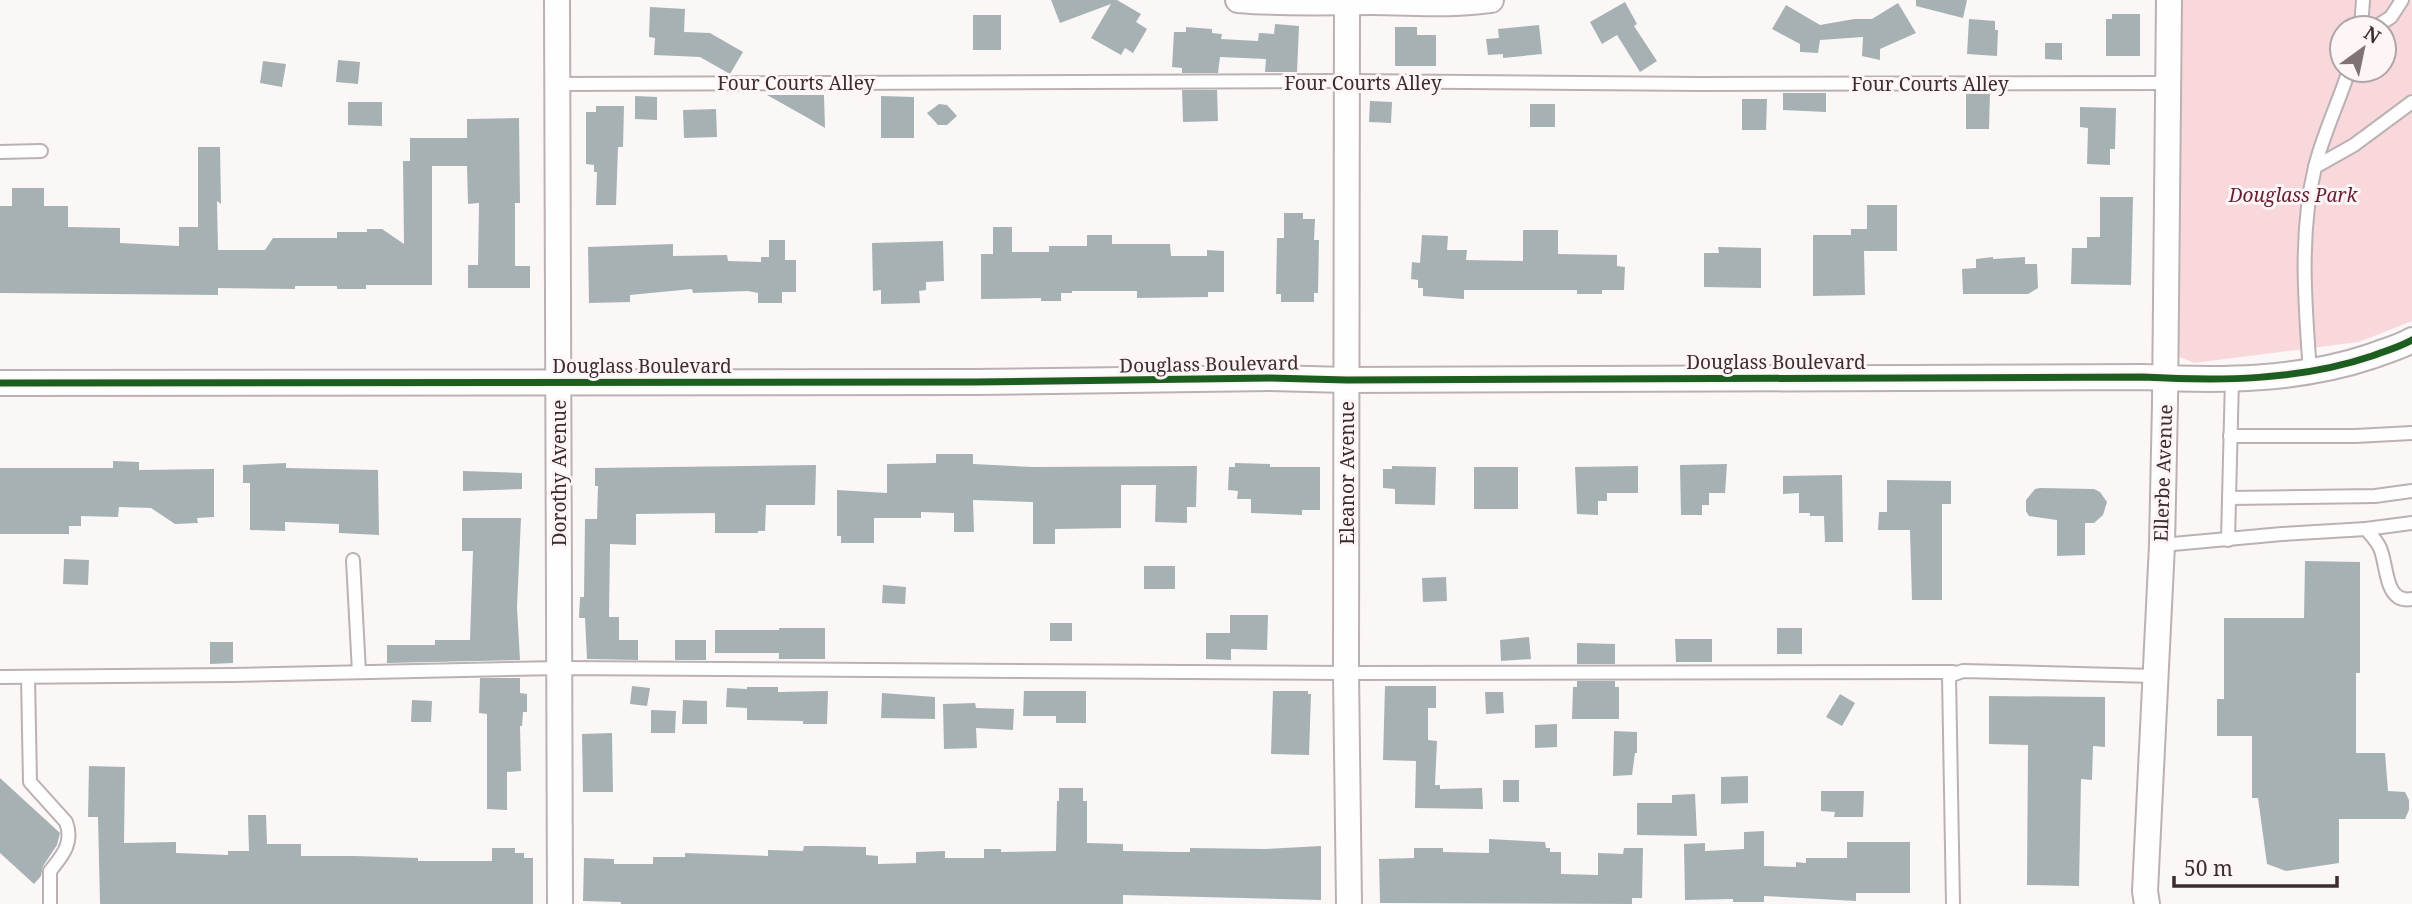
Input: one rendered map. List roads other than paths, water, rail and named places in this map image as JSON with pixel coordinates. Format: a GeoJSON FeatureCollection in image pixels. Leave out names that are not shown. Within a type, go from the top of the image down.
{"type":"FeatureCollection","features":[{"type":"Feature","properties":{"kind":"street","name":"Dorothy Avenue"},"geometry":{"type":"LineString","coordinates":[[557,0],[560,904]]}},
{"type":"Feature","properties":{"kind":"street"},"geometry":{"type":"LineString","coordinates":[[1238,0],[1282,4],[1347,1],[1450,4],[1491,0]]}},
{"type":"Feature","properties":{"kind":"street","name":"Ellerbe Avenue"},"geometry":{"type":"LineString","coordinates":[[2147,904],[2145,891],[2162,545],[2166,378],[2168,0]]}},
{"type":"Feature","properties":{"kind":"street","name":"Eleanor Avenue"},"geometry":{"type":"LineString","coordinates":[[1347,1],[1346,673],[1349,904]]}},
{"type":"Feature","properties":{"kind":"street","name":"Douglass Boulevard"},"geometry":{"type":"LineString","coordinates":[[0,383],[2232,378],[2288,375],[2343,366],[2412,340]]}},
{"type":"Feature","properties":{"kind":"lane","name":"Four Courts Alley"},"geometry":{"type":"LineString","coordinates":[[558,84],[1347,81],[1658,84],[2168,83]]}},
{"type":"Feature","properties":{"kind":"lane"},"geometry":{"type":"LineString","coordinates":[[2310,372],[2304,274],[2315,167],[2344,84]]}},
{"type":"Feature","properties":{"kind":"lane"},"geometry":{"type":"LineString","coordinates":[[2315,167],[2354,145],[2412,102]]}},
{"type":"Feature","properties":{"kind":"lane"},"geometry":{"type":"LineString","coordinates":[[0,152],[41,151]]}},
{"type":"Feature","properties":{"kind":"lane"},"geometry":{"type":"LineString","coordinates":[[2228,540],[2232,378]]}},
{"type":"Feature","properties":{"kind":"lane"},"geometry":{"type":"LineString","coordinates":[[2230,436],[2412,433]]}},
{"type":"Feature","properties":{"kind":"lane"},"geometry":{"type":"LineString","coordinates":[[2229,498],[2375,496],[2412,491]]}},
{"type":"Feature","properties":{"kind":"lane"},"geometry":{"type":"LineString","coordinates":[[2162,545],[2412,523]]}},
{"type":"Feature","properties":{"kind":"lane"},"geometry":{"type":"LineString","coordinates":[[2366,529],[2379,544],[2387,567],[2389,585],[2395,596],[2403,600],[2412,598]]}},
{"type":"Feature","properties":{"kind":"lane"},"geometry":{"type":"LineString","coordinates":[[353,560],[359,672]]}},
{"type":"Feature","properties":{"kind":"lane"},"geometry":{"type":"LineString","coordinates":[[0,677],[559,668],[1346,673],[1963,671],[2154,676]]}},
{"type":"Feature","properties":{"kind":"lane"},"geometry":{"type":"LineString","coordinates":[[1953,673],[1949,676],[1948,683],[1953,904]]}},
{"type":"Feature","properties":{"kind":"lane"},"geometry":{"type":"LineString","coordinates":[[28,677],[30,782],[66,822],[68,829],[68,848],[50,871],[51,904]]}},
{"type":"Feature","properties":{"kind":"park label","name":"Douglass Park"},"geometry":{"type":"Point","coordinates":[2293,195]}}]}
